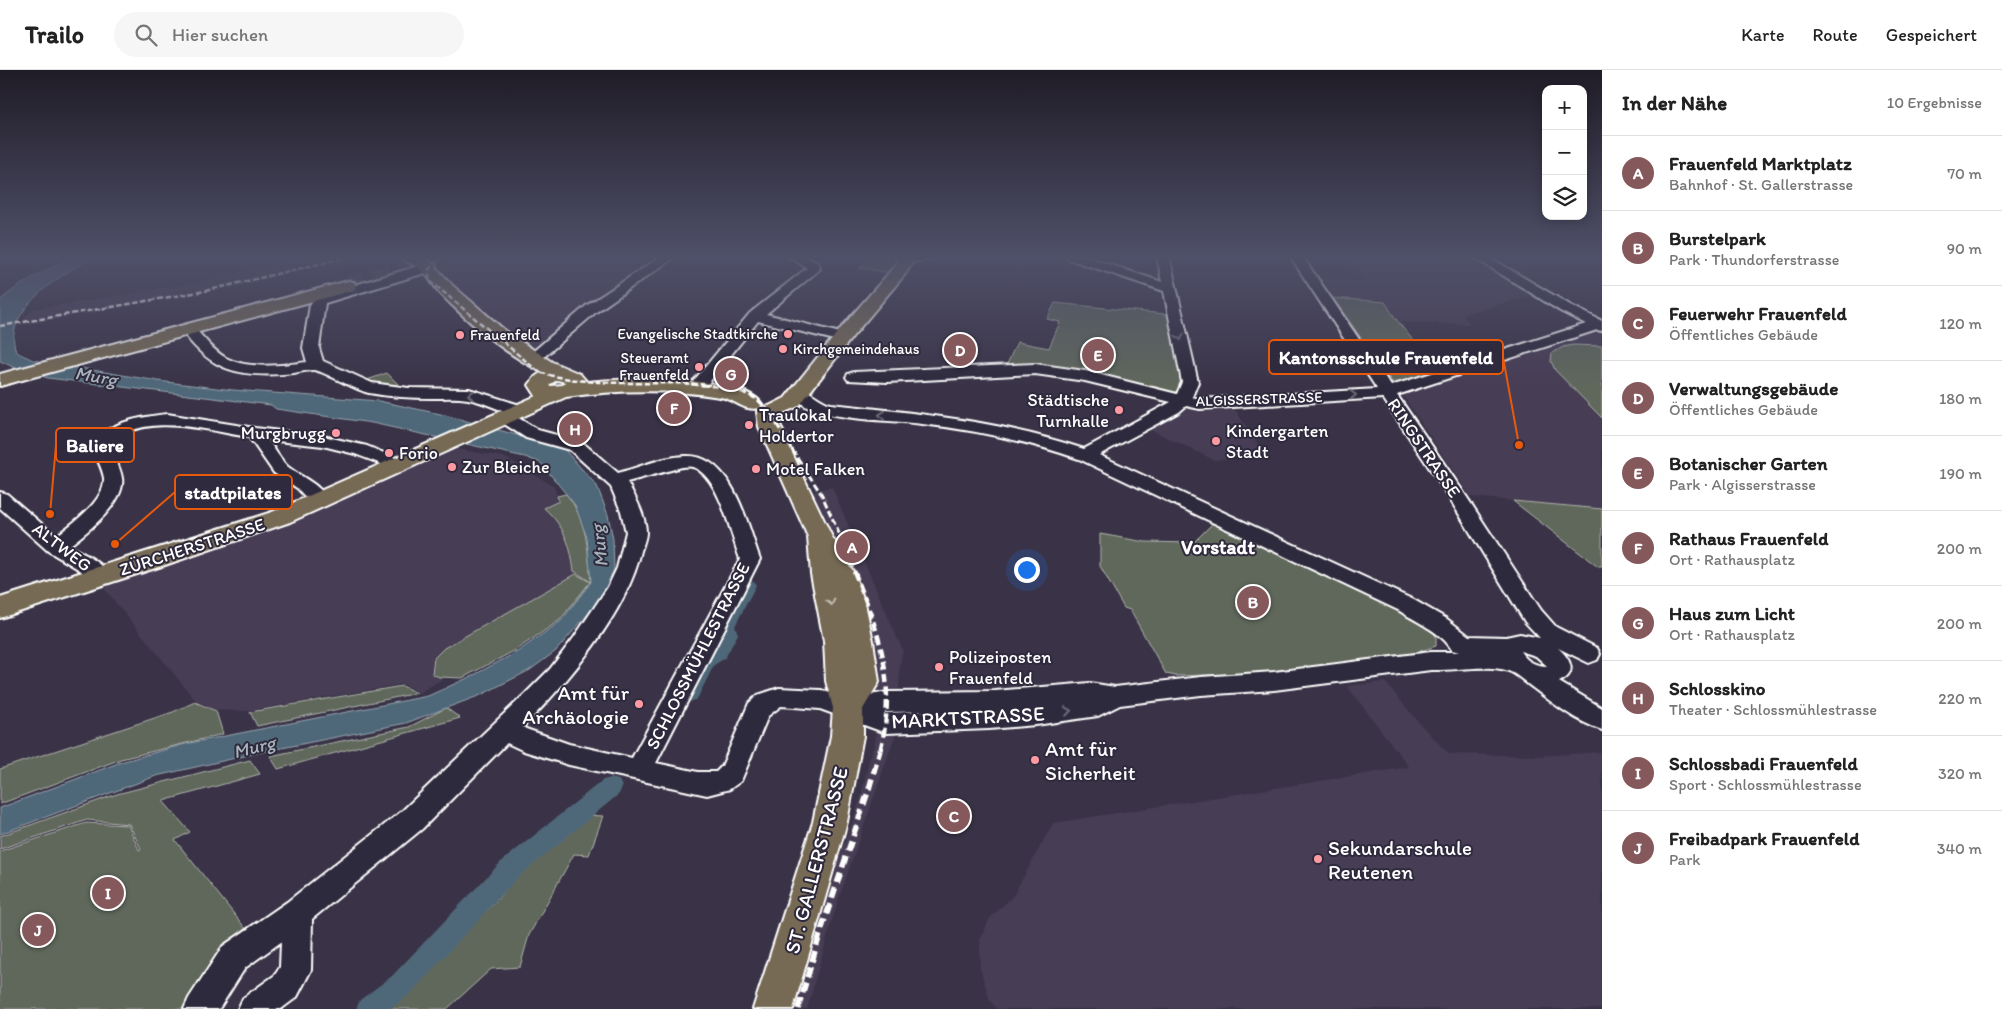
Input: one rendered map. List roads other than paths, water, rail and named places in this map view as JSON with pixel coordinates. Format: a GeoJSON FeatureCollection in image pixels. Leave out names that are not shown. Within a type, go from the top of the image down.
{"type":"FeatureCollection","features":[{"type":"Feature","properties":{"kind":"main road"},"geometry":{"type":"LineString","coordinates":[[0,380],[297,300]]}},
{"type":"Feature","properties":{"kind":"main road"},"geometry":{"type":"LineString","coordinates":[[446,300],[529,371],[557,384]]}},
{"type":"Feature","properties":{"kind":"main road"},"geometry":{"type":"LineString","coordinates":[[459,300],[533,359],[557,384]]}},
{"type":"Feature","properties":{"kind":"main road"},"geometry":{"type":"LineString","coordinates":[[768,404],[792,402],[875,300]]}},
{"type":"Feature","properties":{"kind":"main road","name":"ZÜRCHERSTRASSE"},"geometry":{"type":"LineString","coordinates":[[0,608],[247,529],[320,501],[505,416],[557,384],[700,384],[768,404]]}},
{"type":"Feature","properties":{"kind":"main road","name":"ST. GALLERSTRASSE"},"geometry":{"type":"LineString","coordinates":[[768,404],[770,427],[820,537],[845,584],[859,642],[864,682],[848,708],[843,763],[830,822],[773,1009]]}},
{"type":"Feature","properties":{"kind":"street"},"geometry":{"type":"LineString","coordinates":[[316,364],[311,348],[317,305],[321,300]]}},
{"type":"Feature","properties":{"kind":"street"},"geometry":{"type":"LineString","coordinates":[[533,359],[591,309],[605,300]]}},
{"type":"Feature","properties":{"kind":"street"},"geometry":{"type":"LineString","coordinates":[[700,384],[754,316],[775,300]]}},
{"type":"Feature","properties":{"kind":"street"},"geometry":{"type":"LineString","coordinates":[[1085,455],[1172,408],[1183,400],[1190,382],[1172,300]]}},
{"type":"Feature","properties":{"kind":"street","name":"RINGSTRASSE"},"geometry":{"type":"LineString","coordinates":[[1325,300],[1462,504],[1533,616],[1548,633],[1596,654]]}},
{"type":"Feature","properties":{"kind":"street"},"geometry":{"type":"LineString","coordinates":[[1554,300],[1600,326]]}},
{"type":"Feature","properties":{"kind":"street"},"geometry":{"type":"LineString","coordinates":[[754,316],[843,338]]}},
{"type":"Feature","properties":{"kind":"street","name":"ALGISSERSTRASSE"},"geometry":{"type":"LineString","coordinates":[[854,376],[887,377],[1036,369],[1085,376],[1200,404],[1387,393],[1600,326]]}},
{"type":"Feature","properties":{"kind":"street"},"geometry":{"type":"LineString","coordinates":[[188,329],[209,352],[222,362],[241,366],[279,369],[302,368],[316,364],[352,382],[369,388],[409,393],[469,394],[532,434],[576,446],[615,480],[626,497],[636,526],[623,579],[612,600],[558,675],[412,820],[296,912],[234,957],[200,1009]]}},
{"type":"Feature","properties":{"kind":"street"},"geometry":{"type":"LineString","coordinates":[[799,392],[816,405],[830,409],[994,429],[1060,446],[1085,455],[1406,605],[1439,625],[1484,659]]}},
{"type":"Feature","properties":{"kind":"street"},"geometry":{"type":"LineString","coordinates":[[55,546],[73,534],[108,496],[113,478],[100,445],[102,441],[110,436],[144,424],[167,419],[254,433],[323,441],[361,450],[397,465]]}},
{"type":"Feature","properties":{"kind":"street"},"geometry":{"type":"LineString","coordinates":[[254,433],[280,468],[304,484],[320,501]]}},
{"type":"Feature","properties":{"kind":"street","name":"SCHLOSSMÜHLESTRASSE"},"geometry":{"type":"LineString","coordinates":[[615,480],[684,461],[699,462],[714,473],[732,509],[750,559],[639,770]]}},
{"type":"Feature","properties":{"kind":"street","name":"ALTWEG"},"geometry":{"type":"LineString","coordinates":[[0,498],[55,546],[87,565],[101,577]]}},
{"type":"Feature","properties":{"kind":"street"},"geometry":{"type":"LineString","coordinates":[[1518,655],[1533,616]]}},
{"type":"Feature","properties":{"kind":"street","name":"RINGSTRASSE"},"geometry":{"type":"LineString","coordinates":[[1548,633],[1556,664]]}},
{"type":"Feature","properties":{"kind":"street","name":"MARKTSTRASSE"},"geometry":{"type":"LineString","coordinates":[[1431,661],[1445,649],[1464,644],[1518,655]]}},
{"type":"Feature","properties":{"kind":"street"},"geometry":{"type":"LineString","coordinates":[[1518,655],[1538,646],[1556,664],[1595,716]]}},
{"type":"Feature","properties":{"kind":"street"},"geometry":{"type":"LineString","coordinates":[[1556,664],[1596,654]]}},
{"type":"Feature","properties":{"kind":"street"},"geometry":{"type":"LineString","coordinates":[[1518,655],[1558,694],[1595,716]]}},
{"type":"Feature","properties":{"kind":"street","name":"MARKTSTRASSE"},"geometry":{"type":"LineString","coordinates":[[848,708],[886,723],[948,722],[1036,715],[1098,706],[1115,696],[1201,686],[1274,681],[1431,661],[1451,662],[1518,655]]}},
{"type":"Feature","properties":{"kind":"street","name":"SCHLOSSMÜHLESTRASSE"},"geometry":{"type":"LineString","coordinates":[[505,729],[516,737],[538,745],[695,783],[719,783],[727,779],[732,773],[755,715],[767,702],[783,696],[800,697],[821,700],[848,708]]}},
{"type":"Feature","properties":{"kind":"street"},"geometry":{"type":"LineString","coordinates":[[254,1009],[286,986],[295,970],[296,912]]}},
{"type":"Feature","properties":{"kind":"water","name":"Murg"},"geometry":{"type":"Polygon","coordinates":[[[0,300],[34,300],[18,320],[14,336],[16,351],[33,360],[158,381],[233,390],[379,401],[445,415],[563,448],[597,486],[608,515],[613,539],[614,569],[600,600],[556,651],[530,670],[481,695],[406,723],[156,776],[0,834],[0,808],[121,762],[185,744],[428,696],[472,676],[517,652],[561,621],[591,582],[587,538],[575,505],[541,463],[525,457],[372,423],[276,409],[271,405],[48,378],[18,369],[0,361],[0,300]]]}},
{"type":"Feature","properties":{"kind":"waterway"},"geometry":{"type":"LineString","coordinates":[[711,659],[718,653],[729,634],[726,626],[747,585]]}},
{"type":"Feature","properties":{"kind":"waterway"},"geometry":{"type":"LineString","coordinates":[[690,694],[714,647]]}},
{"type":"Feature","properties":{"kind":"waterway"},"geometry":{"type":"LineString","coordinates":[[369,1009],[401,985],[509,870],[611,787]]}},
{"type":"Feature","properties":{"kind":"railway"},"geometry":{"type":"LineString","coordinates":[[0,326],[153,300]]}},
{"type":"Feature","properties":{"kind":"railway"},"geometry":{"type":"LineString","coordinates":[[453,300],[539,372],[560,377],[602,382],[694,384]]}},
{"type":"Feature","properties":{"kind":"railway"},"geometry":{"type":"LineString","coordinates":[[694,384],[710,385]]}},
{"type":"Feature","properties":{"kind":"railway"},"geometry":{"type":"LineString","coordinates":[[694,384],[723,387],[742,392],[757,399],[769,411],[822,495],[845,547]]}},
{"type":"Feature","properties":{"kind":"railway"},"geometry":{"type":"LineString","coordinates":[[844,546],[873,622],[885,670],[887,696],[880,752]]}},
{"type":"Feature","properties":{"kind":"railway"},"geometry":{"type":"LineString","coordinates":[[798,1009],[821,931],[869,789],[880,750]]}},
{"type":"Feature","properties":{"kind":"place","name":"Evangelische Stadtkirche"},"geometry":{"type":"Point","coordinates":[788,334]}},
{"type":"Feature","properties":{"kind":"place","name":"Frauenfeld"},"geometry":{"type":"Point","coordinates":[460,335]}},
{"type":"Feature","properties":{"kind":"place","name":"Kirchgemeindehaus"},"geometry":{"type":"Point","coordinates":[783,349]}},
{"type":"Feature","properties":{"kind":"place","name":"Verwaltungsgebäude"},"geometry":{"type":"Point","coordinates":[960,350]}},
{"type":"Feature","properties":{"kind":"place","name":"Botanischer Garten"},"geometry":{"type":"Point","coordinates":[1098,355]}},
{"type":"Feature","properties":{"kind":"place","name":"Steueramt Frauenfeld"},"geometry":{"type":"Point","coordinates":[699,367]}},
{"type":"Feature","properties":{"kind":"place","name":"Haus zum Licht"},"geometry":{"type":"Point","coordinates":[731,374]}},
{"type":"Feature","properties":{"kind":"place","name":"Rathaus Frauenfeld"},"geometry":{"type":"Point","coordinates":[674,408]}},
{"type":"Feature","properties":{"kind":"place","name":"Städtische Turnhalle"},"geometry":{"type":"Point","coordinates":[1119,410]}},
{"type":"Feature","properties":{"kind":"place","name":"Traulokal Holdertor"},"geometry":{"type":"Point","coordinates":[749,425]}},
{"type":"Feature","properties":{"kind":"place","name":"Schlosskino"},"geometry":{"type":"Point","coordinates":[575,429]}},
{"type":"Feature","properties":{"kind":"place","name":"Murgbrugg"},"geometry":{"type":"Point","coordinates":[336,433]}},
{"type":"Feature","properties":{"kind":"place","name":"Kindergarten Stadt"},"geometry":{"type":"Point","coordinates":[1216,441]}},
{"type":"Feature","properties":{"kind":"place","name":"Kantonsschule Frauenfeld"},"geometry":{"type":"Point","coordinates":[1519,445]}},
{"type":"Feature","properties":{"kind":"place","name":"Forio"},"geometry":{"type":"Point","coordinates":[389,453]}},
{"type":"Feature","properties":{"kind":"place","name":"Zur Bleiche"},"geometry":{"type":"Point","coordinates":[452,467]}},
{"type":"Feature","properties":{"kind":"place","name":"Motel Falken"},"geometry":{"type":"Point","coordinates":[756,469]}},
{"type":"Feature","properties":{"kind":"place","name":"Baliere"},"geometry":{"type":"Point","coordinates":[50,514]}},
{"type":"Feature","properties":{"kind":"place","name":"stadtpilates"},"geometry":{"type":"Point","coordinates":[115,544]}},
{"type":"Feature","properties":{"kind":"place","name":"Frauenfeld Marktplatz"},"geometry":{"type":"Point","coordinates":[852,547]}},
{"type":"Feature","properties":{"kind":"place","name":"Burstelpark"},"geometry":{"type":"Point","coordinates":[1253,602]}},
{"type":"Feature","properties":{"kind":"place","name":"Polizeiposten Frauenfeld"},"geometry":{"type":"Point","coordinates":[939,667]}},
{"type":"Feature","properties":{"kind":"place","name":"Amt für Archäologie"},"geometry":{"type":"Point","coordinates":[639,704]}},
{"type":"Feature","properties":{"kind":"place","name":"Amt für Sicherheit"},"geometry":{"type":"Point","coordinates":[1035,760]}},
{"type":"Feature","properties":{"kind":"place","name":"Feuerwehr Frauenfeld"},"geometry":{"type":"Point","coordinates":[954,816]}},
{"type":"Feature","properties":{"kind":"place","name":"Sekundarschule Reutenen"},"geometry":{"type":"Point","coordinates":[1318,859]}},
{"type":"Feature","properties":{"kind":"place","name":"Schlossbadi Frauenfeld"},"geometry":{"type":"Point","coordinates":[108,893]}},
{"type":"Feature","properties":{"kind":"place","name":"Freibadpark Frauenfeld"},"geometry":{"type":"Point","coordinates":[38,930]}},
{"type":"Feature","properties":{"kind":"district","name":"Vorstadt"},"geometry":{"type":"Point","coordinates":[1218,547]}}]}
